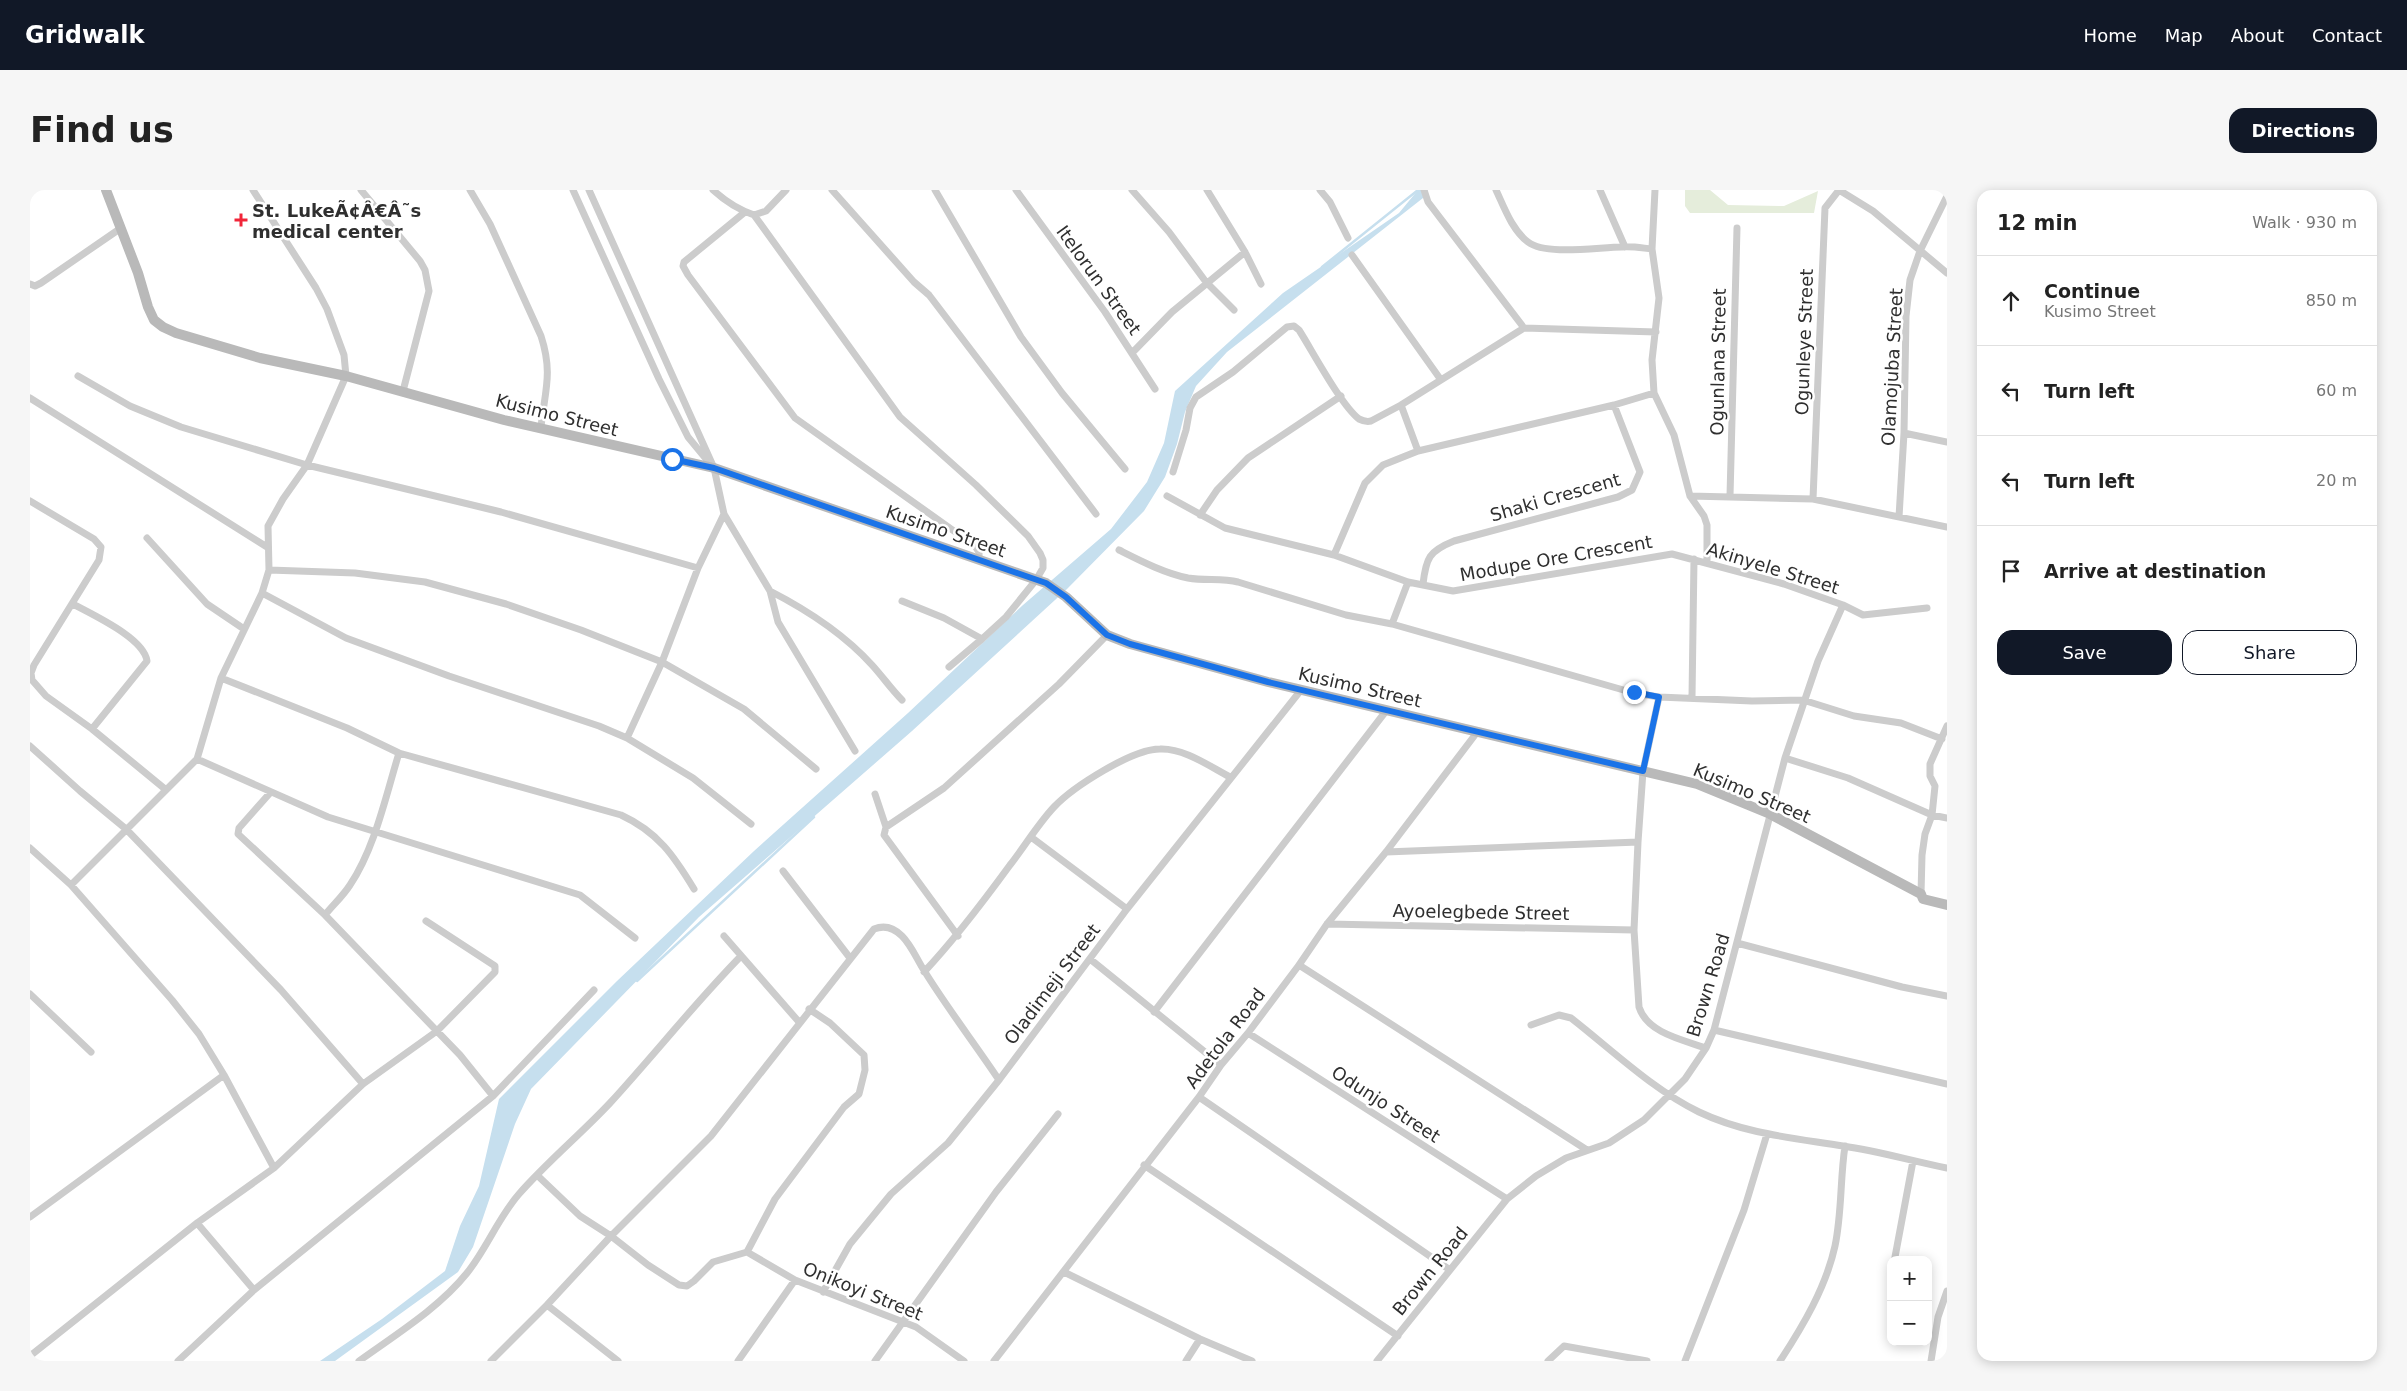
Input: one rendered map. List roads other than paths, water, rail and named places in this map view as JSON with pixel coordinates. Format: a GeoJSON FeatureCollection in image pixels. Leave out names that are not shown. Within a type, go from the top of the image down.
{"type":"FeatureCollection","features":[{"type":"Feature","properties":{"kind":"street","name":"Kusimo Street"},"geometry":{"type":"LineString","coordinates":[[106,190],[138,273],[148,308],[154,320],[163,328],[194,340],[251,356],[346,376],[504,420],[714,468],[1041,582],[1063,596],[1107,635],[1158,652],[1386,711],[1697,784],[1770,814],[1920,894],[1923,899],[1947,905]]}},
{"type":"Feature","properties":{"kind":"street"},"geometry":{"type":"LineString","coordinates":[[71,885],[197,759],[221,678],[262,593],[268,570],[268,526],[275,512],[307,465],[346,376],[344,355],[327,309],[316,288],[253,190]]}},
{"type":"Feature","properties":{"kind":"street"},"geometry":{"type":"LineString","coordinates":[[361,190],[420,261],[428,280],[430,291],[404,391]]}},
{"type":"Feature","properties":{"kind":"street"},"geometry":{"type":"LineString","coordinates":[[470,190],[490,224],[542,336],[549,372],[541,427]]}},
{"type":"Feature","properties":{"kind":"street"},"geometry":{"type":"LineString","coordinates":[[573,190],[613,280],[688,437],[714,468]]}},
{"type":"Feature","properties":{"kind":"street"},"geometry":{"type":"LineString","coordinates":[[589,190],[714,468],[724,514],[770,591],[778,622],[855,751]]}},
{"type":"Feature","properties":{"kind":"street"},"geometry":{"type":"LineString","coordinates":[[713,190],[722,198],[745,212],[754,215],[900,417],[976,485],[1028,536],[1043,560],[1041,582],[1006,617],[950,667]]}},
{"type":"Feature","properties":{"kind":"street"},"geometry":{"type":"LineString","coordinates":[[754,215],[766,211],[786,190]]}},
{"type":"Feature","properties":{"kind":"street"},"geometry":{"type":"LineString","coordinates":[[832,190],[914,282],[929,295],[1096,514]]}},
{"type":"Feature","properties":{"kind":"street"},"geometry":{"type":"LineString","coordinates":[[935,190],[1021,337],[1062,393],[1125,469]]}},
{"type":"Feature","properties":{"kind":"street","name":"Itelorun Street"},"geometry":{"type":"LineString","coordinates":[[1016,190],[1132,353],[1155,389]]}},
{"type":"Feature","properties":{"kind":"street"},"geometry":{"type":"LineString","coordinates":[[1132,190],[1170,232],[1206,282],[1234,310]]}},
{"type":"Feature","properties":{"kind":"street"},"geometry":{"type":"LineString","coordinates":[[1207,190],[1245,252],[1261,284]]}},
{"type":"Feature","properties":{"kind":"street"},"geometry":{"type":"LineString","coordinates":[[1320,190],[1330,202],[1348,238]]}},
{"type":"Feature","properties":{"kind":"street"},"geometry":{"type":"LineString","coordinates":[[1424,190],[1428,202],[1524,328]]}},
{"type":"Feature","properties":{"kind":"street"},"geometry":{"type":"LineString","coordinates":[[1496,190],[1511,221],[1522,238],[1535,246],[1575,249],[1625,246],[1652,249]]}},
{"type":"Feature","properties":{"kind":"street"},"geometry":{"type":"LineString","coordinates":[[1600,190],[1625,246]]}},
{"type":"Feature","properties":{"kind":"street"},"geometry":{"type":"LineString","coordinates":[[1655,190],[1652,249],[1659,298],[1652,360],[1654,393],[1674,435],[1690,496],[1704,516],[1707,525],[1706,563]]}},
{"type":"Feature","properties":{"kind":"street"},"geometry":{"type":"LineString","coordinates":[[1839,190],[1873,211],[1947,273]]}},
{"type":"Feature","properties":{"kind":"street","name":"Ogunleye Street"},"geometry":{"type":"LineString","coordinates":[[1813,499],[1825,208],[1839,190]]}},
{"type":"Feature","properties":{"kind":"street","name":"Olamojuba Street"},"geometry":{"type":"LineString","coordinates":[[1899,517],[1904,433],[1906,316],[1910,280],[1920,251],[1947,196]]}},
{"type":"Feature","properties":{"kind":"street"},"geometry":{"type":"LineString","coordinates":[[745,212],[684,262],[683,266],[688,275],[795,418],[975,546],[979,552],[979,560]]}},
{"type":"Feature","properties":{"kind":"street"},"geometry":{"type":"LineString","coordinates":[[30,284],[35,286],[41,283],[121,228]]}},
{"type":"Feature","properties":{"kind":"street","name":"Ogunlana Street"},"geometry":{"type":"LineString","coordinates":[[1730,496],[1737,228]]}},
{"type":"Feature","properties":{"kind":"street"},"geometry":{"type":"LineString","coordinates":[[1132,353],[1172,312],[1206,282],[1245,252]]}},
{"type":"Feature","properties":{"kind":"street"},"geometry":{"type":"LineString","coordinates":[[1352,255],[1441,380]]}},
{"type":"Feature","properties":{"kind":"street"},"geometry":{"type":"LineString","coordinates":[[1173,472],[1186,430],[1190,408],[1196,396],[1233,372],[1287,327],[1294,326],[1299,330],[1341,396],[1359,418],[1365,422],[1371,421],[1401,405],[1524,328],[1656,332]]}},
{"type":"Feature","properties":{"kind":"street"},"geometry":{"type":"LineString","coordinates":[[78,376],[130,406],[181,427],[307,465],[501,512],[698,568]]}},
{"type":"Feature","properties":{"kind":"street"},"geometry":{"type":"LineString","coordinates":[[1334,555],[1365,483],[1383,465],[1418,451],[1614,405],[1654,393]]}},
{"type":"Feature","properties":{"kind":"street"},"geometry":{"type":"LineString","coordinates":[[1200,515],[1217,490],[1248,458],[1341,396]]}},
{"type":"Feature","properties":{"kind":"street"},"geometry":{"type":"LineString","coordinates":[[30,398],[267,547]]}},
{"type":"Feature","properties":{"kind":"street"},"geometry":{"type":"LineString","coordinates":[[1401,405],[1418,451]]}},
{"type":"Feature","properties":{"kind":"street","name":"Shaki Crescent"},"geometry":{"type":"LineString","coordinates":[[1423,584],[1430,555],[1437,548],[1454,541],[1618,498],[1632,490],[1640,472],[1614,405]]}},
{"type":"Feature","properties":{"kind":"street"},"geometry":{"type":"LineString","coordinates":[[1904,433],[1947,441]]}},
{"type":"Feature","properties":{"kind":"street","name":"Modupe Ore Crescent"},"geometry":{"type":"LineString","coordinates":[[1167,496],[1224,528],[1334,555],[1408,582],[1453,591],[1662,555],[1672,554],[1694,559]]}},
{"type":"Feature","properties":{"kind":"street"},"geometry":{"type":"LineString","coordinates":[[1690,496],[1813,499],[1947,527]]}},
{"type":"Feature","properties":{"kind":"street"},"geometry":{"type":"LineString","coordinates":[[30,501],[94,539],[101,547],[98,560],[74,604],[31,673],[32,680],[46,696],[92,729],[165,789]]}},
{"type":"Feature","properties":{"kind":"street"},"geometry":{"type":"LineString","coordinates":[[627,738],[662,662],[698,568],[724,514]]}},
{"type":"Feature","properties":{"kind":"street"},"geometry":{"type":"LineString","coordinates":[[147,538],[207,604],[244,629]]}},
{"type":"Feature","properties":{"kind":"street"},"geometry":{"type":"LineString","coordinates":[[1119,550],[1174,574],[1190,578],[1238,582],[1346,615],[1392,624],[1634,692],[1659,697],[1752,701],[1803,700],[1854,716],[1901,722],[1942,739]]}},
{"type":"Feature","properties":{"kind":"street"},"geometry":{"type":"LineString","coordinates":[[1692,697],[1694,559]]}},
{"type":"Feature","properties":{"kind":"street","name":"Akinyele Street"},"geometry":{"type":"LineString","coordinates":[[1694,559],[1784,584],[1843,605],[1863,615],[1873,616],[1927,608]]}},
{"type":"Feature","properties":{"kind":"street"},"geometry":{"type":"LineString","coordinates":[[268,570],[355,573],[425,582],[506,604],[662,662],[744,709],[816,769]]}},
{"type":"Feature","properties":{"kind":"street"},"geometry":{"type":"LineString","coordinates":[[1392,624],[1408,582]]}},
{"type":"Feature","properties":{"kind":"street"},"geometry":{"type":"LineString","coordinates":[[770,591],[802,608],[843,639],[872,665],[902,700]]}},
{"type":"Feature","properties":{"kind":"street"},"geometry":{"type":"LineString","coordinates":[[262,593],[346,638],[449,676],[582,720],[627,738],[693,778],[751,824]]}},
{"type":"Feature","properties":{"kind":"street"},"geometry":{"type":"LineString","coordinates":[[902,602],[944,618],[982,639]]}},
{"type":"Feature","properties":{"kind":"street"},"geometry":{"type":"LineString","coordinates":[[74,604],[122,632],[140,648],[146,655],[147,661],[92,729]]}},
{"type":"Feature","properties":{"kind":"street","name":"Brown Road"},"geometry":{"type":"LineString","coordinates":[[1377,1361],[1507,1199],[1536,1176],[1566,1158],[1609,1143],[1644,1120],[1685,1079],[1706,1048],[1714,1030],[1785,758],[1803,700],[1843,605]]}},
{"type":"Feature","properties":{"kind":"street"},"geometry":{"type":"LineString","coordinates":[[886,827],[944,788],[1059,684],[1107,635]]}},
{"type":"Feature","properties":{"kind":"street"},"geometry":{"type":"LineString","coordinates":[[221,678],[347,728],[399,753],[629,819],[662,842],[694,889]]}},
{"type":"Feature","properties":{"kind":"street","name":"Oladimeji Street"},"geometry":{"type":"LineString","coordinates":[[823,1292],[850,1244],[891,1194],[948,1143],[999,1080],[1127,909],[1302,690]]}},
{"type":"Feature","properties":{"kind":"street"},"geometry":{"type":"LineString","coordinates":[[1659,697],[1643,771],[1638,842],[1634,930],[1641,1014],[1657,1028],[1676,1038],[1706,1048]]}},
{"type":"Feature","properties":{"kind":"street"},"geometry":{"type":"LineString","coordinates":[[1154,1012],[1386,711]]}},
{"type":"Feature","properties":{"kind":"street"},"geometry":{"type":"LineString","coordinates":[[1920,894],[1925,834],[1932,815],[1935,786],[1930,776],[1930,764],[1947,726]]}},
{"type":"Feature","properties":{"kind":"street","name":"Adetola Road"},"geometry":{"type":"LineString","coordinates":[[994,1361],[1144,1165],[1199,1097],[1221,1065],[1248,1033],[1327,924],[1386,852],[1478,732]]}},
{"type":"Feature","properties":{"kind":"street"},"geometry":{"type":"LineString","coordinates":[[30,746],[80,792],[126,829],[281,990],[363,1084]]}},
{"type":"Feature","properties":{"kind":"street"},"geometry":{"type":"LineString","coordinates":[[924,972],[958,936],[1055,806],[1081,785],[1114,765],[1150,749],[1162,748],[1182,753],[1230,778]]}},
{"type":"Feature","properties":{"kind":"street"},"geometry":{"type":"LineString","coordinates":[[325,915],[350,885],[375,831],[399,753]]}},
{"type":"Feature","properties":{"kind":"street"},"geometry":{"type":"LineString","coordinates":[[1785,758],[1848,778],[1932,815],[1947,818]]}},
{"type":"Feature","properties":{"kind":"street"},"geometry":{"type":"LineString","coordinates":[[197,759],[270,793],[328,817],[580,895],[635,938]]}},
{"type":"Feature","properties":{"kind":"street"},"geometry":{"type":"LineString","coordinates":[[270,793],[239,828],[238,834],[325,915],[460,1055],[493,1096]]}},
{"type":"Feature","properties":{"kind":"street"},"geometry":{"type":"LineString","coordinates":[[875,794],[886,827],[884,835],[958,936]]}},
{"type":"Feature","properties":{"kind":"street"},"geometry":{"type":"LineString","coordinates":[[1031,837],[1127,909]]}},
{"type":"Feature","properties":{"kind":"street"},"geometry":{"type":"LineString","coordinates":[[1386,852],[1638,842]]}},
{"type":"Feature","properties":{"kind":"street"},"geometry":{"type":"LineString","coordinates":[[30,848],[71,885],[172,1000],[198,1034],[224,1075],[274,1168]]}},
{"type":"Feature","properties":{"kind":"street"},"geometry":{"type":"LineString","coordinates":[[783,871],[850,958]]}},
{"type":"Feature","properties":{"kind":"street"},"geometry":{"type":"LineString","coordinates":[[30,1356],[197,1223],[274,1168],[363,1084],[437,1032],[496,969],[488,961],[426,922]]}},
{"type":"Feature","properties":{"kind":"street","name":"Ayoelegbede Street"},"geometry":{"type":"LineString","coordinates":[[1327,924],[1634,930]]}},
{"type":"Feature","properties":{"kind":"street"},"geometry":{"type":"LineString","coordinates":[[491,1361],[547,1306],[611,1236],[711,1136],[874,928],[881,926],[889,928],[902,936],[924,972],[999,1080]]}},
{"type":"Feature","properties":{"kind":"street"},"geometry":{"type":"LineString","coordinates":[[724,936],[799,1022]]}},
{"type":"Feature","properties":{"kind":"street"},"geometry":{"type":"LineString","coordinates":[[1737,943],[1902,987],[1947,996]]}},
{"type":"Feature","properties":{"kind":"street"},"geometry":{"type":"LineString","coordinates":[[358,1361],[416,1319],[459,1282],[475,1262],[514,1200],[597,1117],[690,1010],[741,956]]}},
{"type":"Feature","properties":{"kind":"street"},"geometry":{"type":"LineString","coordinates":[[1090,959],[1221,1065]]}},
{"type":"Feature","properties":{"kind":"street"},"geometry":{"type":"LineString","coordinates":[[1299,965],[1587,1150]]}},
{"type":"Feature","properties":{"kind":"street"},"geometry":{"type":"LineString","coordinates":[[178,1361],[254,1290],[493,1096],[594,990]]}},
{"type":"Feature","properties":{"kind":"street"},"geometry":{"type":"LineString","coordinates":[[30,994],[91,1052]]}},
{"type":"Feature","properties":{"kind":"street"},"geometry":{"type":"LineString","coordinates":[[538,1176],[580,1216],[679,1285],[687,1286],[713,1262],[748,1252],[774,1199],[844,1107],[859,1094],[865,1070],[864,1055],[830,1023],[810,1009]]}},
{"type":"Feature","properties":{"kind":"street"},"geometry":{"type":"LineString","coordinates":[[1531,1025],[1559,1015],[1571,1018],[1670,1095],[1699,1112],[1726,1123],[1800,1141],[1845,1146],[1947,1168]]}},
{"type":"Feature","properties":{"kind":"street"},"geometry":{"type":"LineString","coordinates":[[1714,1030],[1947,1084]]}},
{"type":"Feature","properties":{"kind":"street","name":"Odunjo Street"},"geometry":{"type":"LineString","coordinates":[[1248,1033],[1507,1199]]}},
{"type":"Feature","properties":{"kind":"street"},"geometry":{"type":"LineString","coordinates":[[30,1218],[224,1075]]}},
{"type":"Feature","properties":{"kind":"street"},"geometry":{"type":"LineString","coordinates":[[1199,1097],[1450,1270]]}},
{"type":"Feature","properties":{"kind":"street"},"geometry":{"type":"LineString","coordinates":[[875,1361],[996,1192],[1058,1114]]}},
{"type":"Feature","properties":{"kind":"street"},"geometry":{"type":"LineString","coordinates":[[1685,1361],[1744,1210],[1767,1134]]}},
{"type":"Feature","properties":{"kind":"street"},"geometry":{"type":"LineString","coordinates":[[1780,1361],[1813,1304],[1827,1273],[1835,1245],[1845,1146]]}},
{"type":"Feature","properties":{"kind":"street"},"geometry":{"type":"LineString","coordinates":[[1895,1256],[1913,1160]]}},
{"type":"Feature","properties":{"kind":"street"},"geometry":{"type":"LineString","coordinates":[[1144,1165],[1398,1336]]}},
{"type":"Feature","properties":{"kind":"street"},"geometry":{"type":"LineString","coordinates":[[197,1223],[254,1290]]}},
{"type":"Feature","properties":{"kind":"street","name":"Onikoyi Street"},"geometry":{"type":"LineString","coordinates":[[748,1252],[795,1280],[916,1327],[964,1361]]}},
{"type":"Feature","properties":{"kind":"street"},"geometry":{"type":"LineString","coordinates":[[1064,1272],[1200,1339],[1252,1361]]}},
{"type":"Feature","properties":{"kind":"street"},"geometry":{"type":"LineString","coordinates":[[738,1361],[795,1280]]}},
{"type":"Feature","properties":{"kind":"street"},"geometry":{"type":"LineString","coordinates":[[1931,1361],[1938,1317],[1947,1291]]}},
{"type":"Feature","properties":{"kind":"street"},"geometry":{"type":"LineString","coordinates":[[547,1306],[618,1361]]}},
{"type":"Feature","properties":{"kind":"street"},"geometry":{"type":"LineString","coordinates":[[1186,1361],[1200,1339]]}},
{"type":"Feature","properties":{"kind":"street"},"geometry":{"type":"LineString","coordinates":[[1548,1361],[1564,1346],[1647,1361]]}},
{"type":"Feature","properties":{"kind":"water"},"geometry":{"type":"Polygon","coordinates":[[[1418,190],[1428,190],[1423,198],[1227,352],[1196,386],[1185,412],[1177,444],[1165,477],[1144,511],[1067,589],[912,731],[699,917],[531,1089],[515,1124],[473,1247],[458,1272],[335,1361],[320,1361],[382,1319],[445,1271],[460,1226],[479,1186],[499,1099],[617,981],[754,851],[908,713],[1023,605],[1111,529],[1147,482],[1164,443],[1175,391],[1283,293],[1399,213],[1418,190]]]}},
{"type":"Feature","properties":{"kind":"waterway"},"geometry":{"type":"LineString","coordinates":[[1322,267],[1418,190]]}},
{"type":"Feature","properties":{"kind":"waterway"},"geometry":{"type":"LineString","coordinates":[[637,981],[814,817]]}},
{"type":"Feature","properties":{"kind":"place","name":"St. LukeÃ¢Â€Â˜s medical center"},"geometry":{"type":"Point","coordinates":[241,220]}}]}
